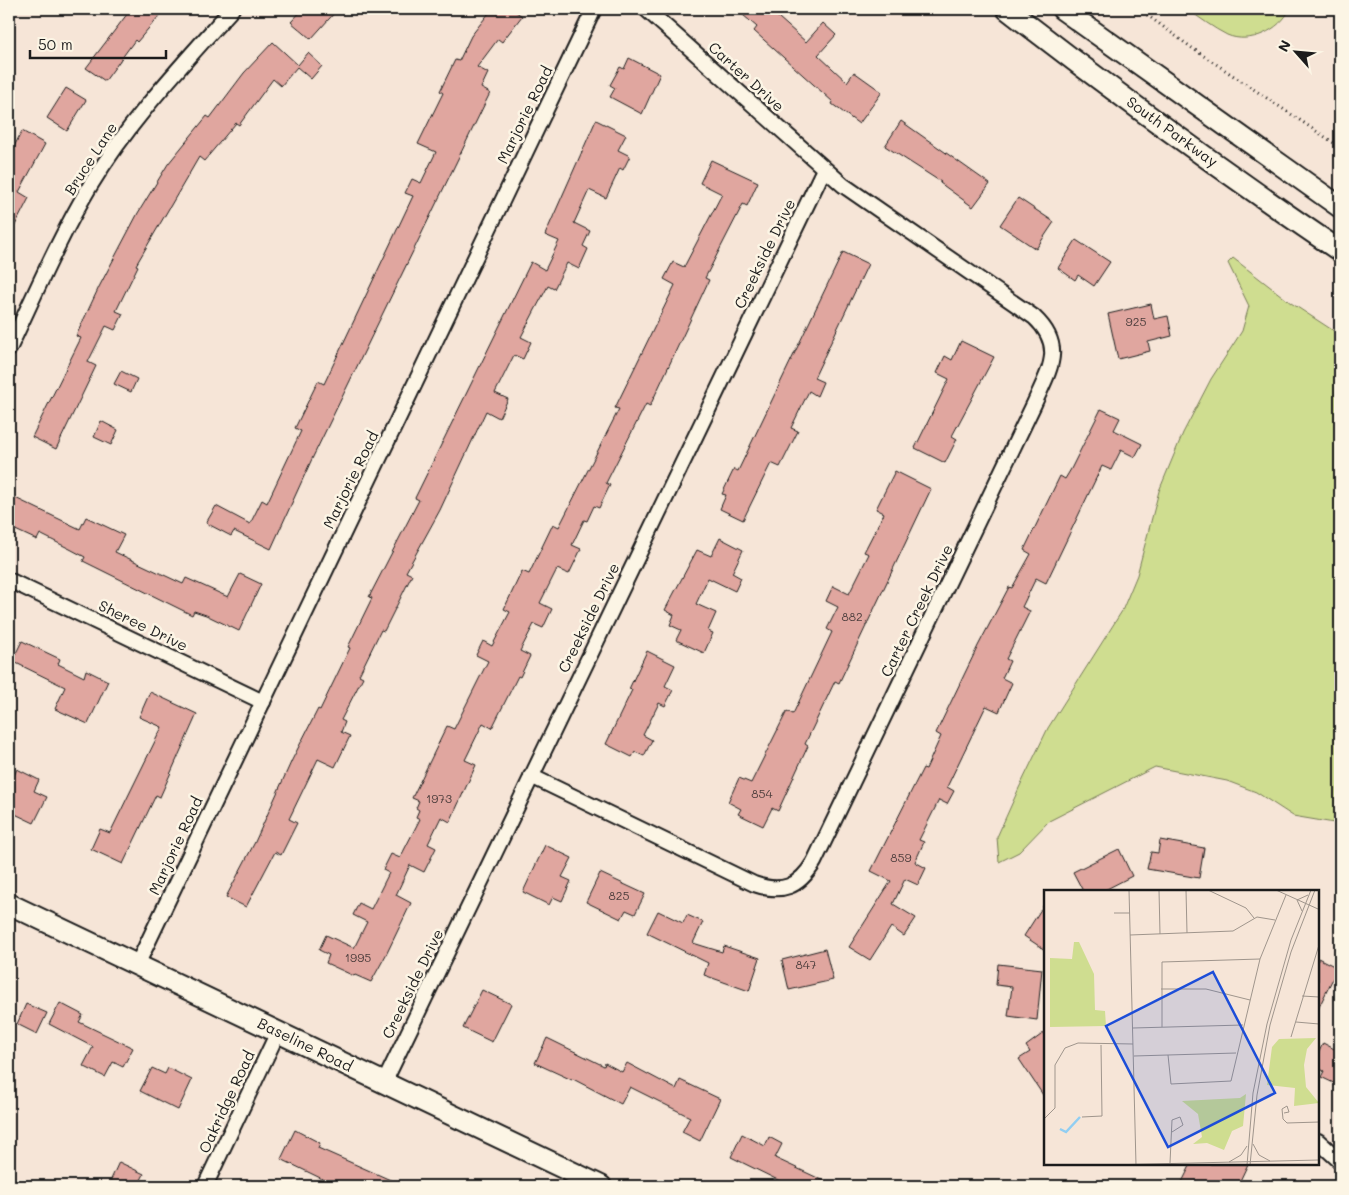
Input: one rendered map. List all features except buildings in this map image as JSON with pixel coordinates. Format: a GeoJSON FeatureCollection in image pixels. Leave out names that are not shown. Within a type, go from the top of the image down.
{"type":"FeatureCollection","features":[{"type":"Feature","properties":{"kind":"main road","name":"South Parkway"},"geometry":{"type":"LineString","coordinates":[[1007,9],[1064,54],[1252,191],[1340,251]]}},
{"type":"Feature","properties":{"kind":"main road"},"geometry":{"type":"LineString","coordinates":[[1062,9],[1340,207]]}},
{"type":"Feature","properties":{"kind":"main road","name":"Baseline Road"},"geometry":{"type":"LineString","coordinates":[[9,904],[601,1186]]}},
{"type":"Feature","properties":{"kind":"street","name":"Bruce Lane"},"geometry":{"type":"LineString","coordinates":[[9,349],[68,226],[91,185],[152,100],[232,9]]}},
{"type":"Feature","properties":{"kind":"street","name":"Marjorie Road"},"geometry":{"type":"LineString","coordinates":[[138,966],[594,9]]}},
{"type":"Feature","properties":{"kind":"street","name":"Carter Drive"},"geometry":{"type":"LineString","coordinates":[[646,9],[824,168]]}},
{"type":"Feature","properties":{"kind":"street","name":"Creekside Drive"},"geometry":{"type":"LineString","coordinates":[[384,1083],[824,168]]}},
{"type":"Feature","properties":{"kind":"street","name":"Carter Creek Drive"},"geometry":{"type":"LineString","coordinates":[[531,776],[763,887],[780,888],[795,884],[806,875],[814,862],[1034,404],[1053,357],[1050,336],[1034,317],[864,201],[824,168]]}},
{"type":"Feature","properties":{"kind":"street","name":"Sheree Drive"},"geometry":{"type":"LineString","coordinates":[[9,580],[263,702]]}},
{"type":"Feature","properties":{"kind":"street","name":"Oakridge Road"},"geometry":{"type":"LineString","coordinates":[[205,1186],[278,1032]]}},
{"type":"Feature","properties":{"kind":"street"},"geometry":{"type":"LineString","coordinates":[[1319,1142],[1340,1161]]}},
{"type":"Feature","properties":{"kind":"path"},"geometry":{"type":"LineString","coordinates":[[1139,9],[1192,48],[1340,147]]}},
{"type":"Feature","properties":{"kind":"green space"},"geometry":{"type":"Polygon","coordinates":[[[1187,9],[1290,9],[1279,23],[1263,34],[1254,37],[1236,38],[1227,35],[1187,9]]]}},
{"type":"Feature","properties":{"kind":"green space"},"geometry":{"type":"Polygon","coordinates":[[[1233,258],[1291,303],[1340,335],[1340,824],[1293,816],[1256,792],[1227,781],[1155,767],[1049,821],[1019,852],[999,862],[997,837],[1019,788],[1048,728],[1122,611],[1137,575],[1159,491],[1183,433],[1211,379],[1242,331],[1249,306],[1228,263],[1233,258]]]}}]}
